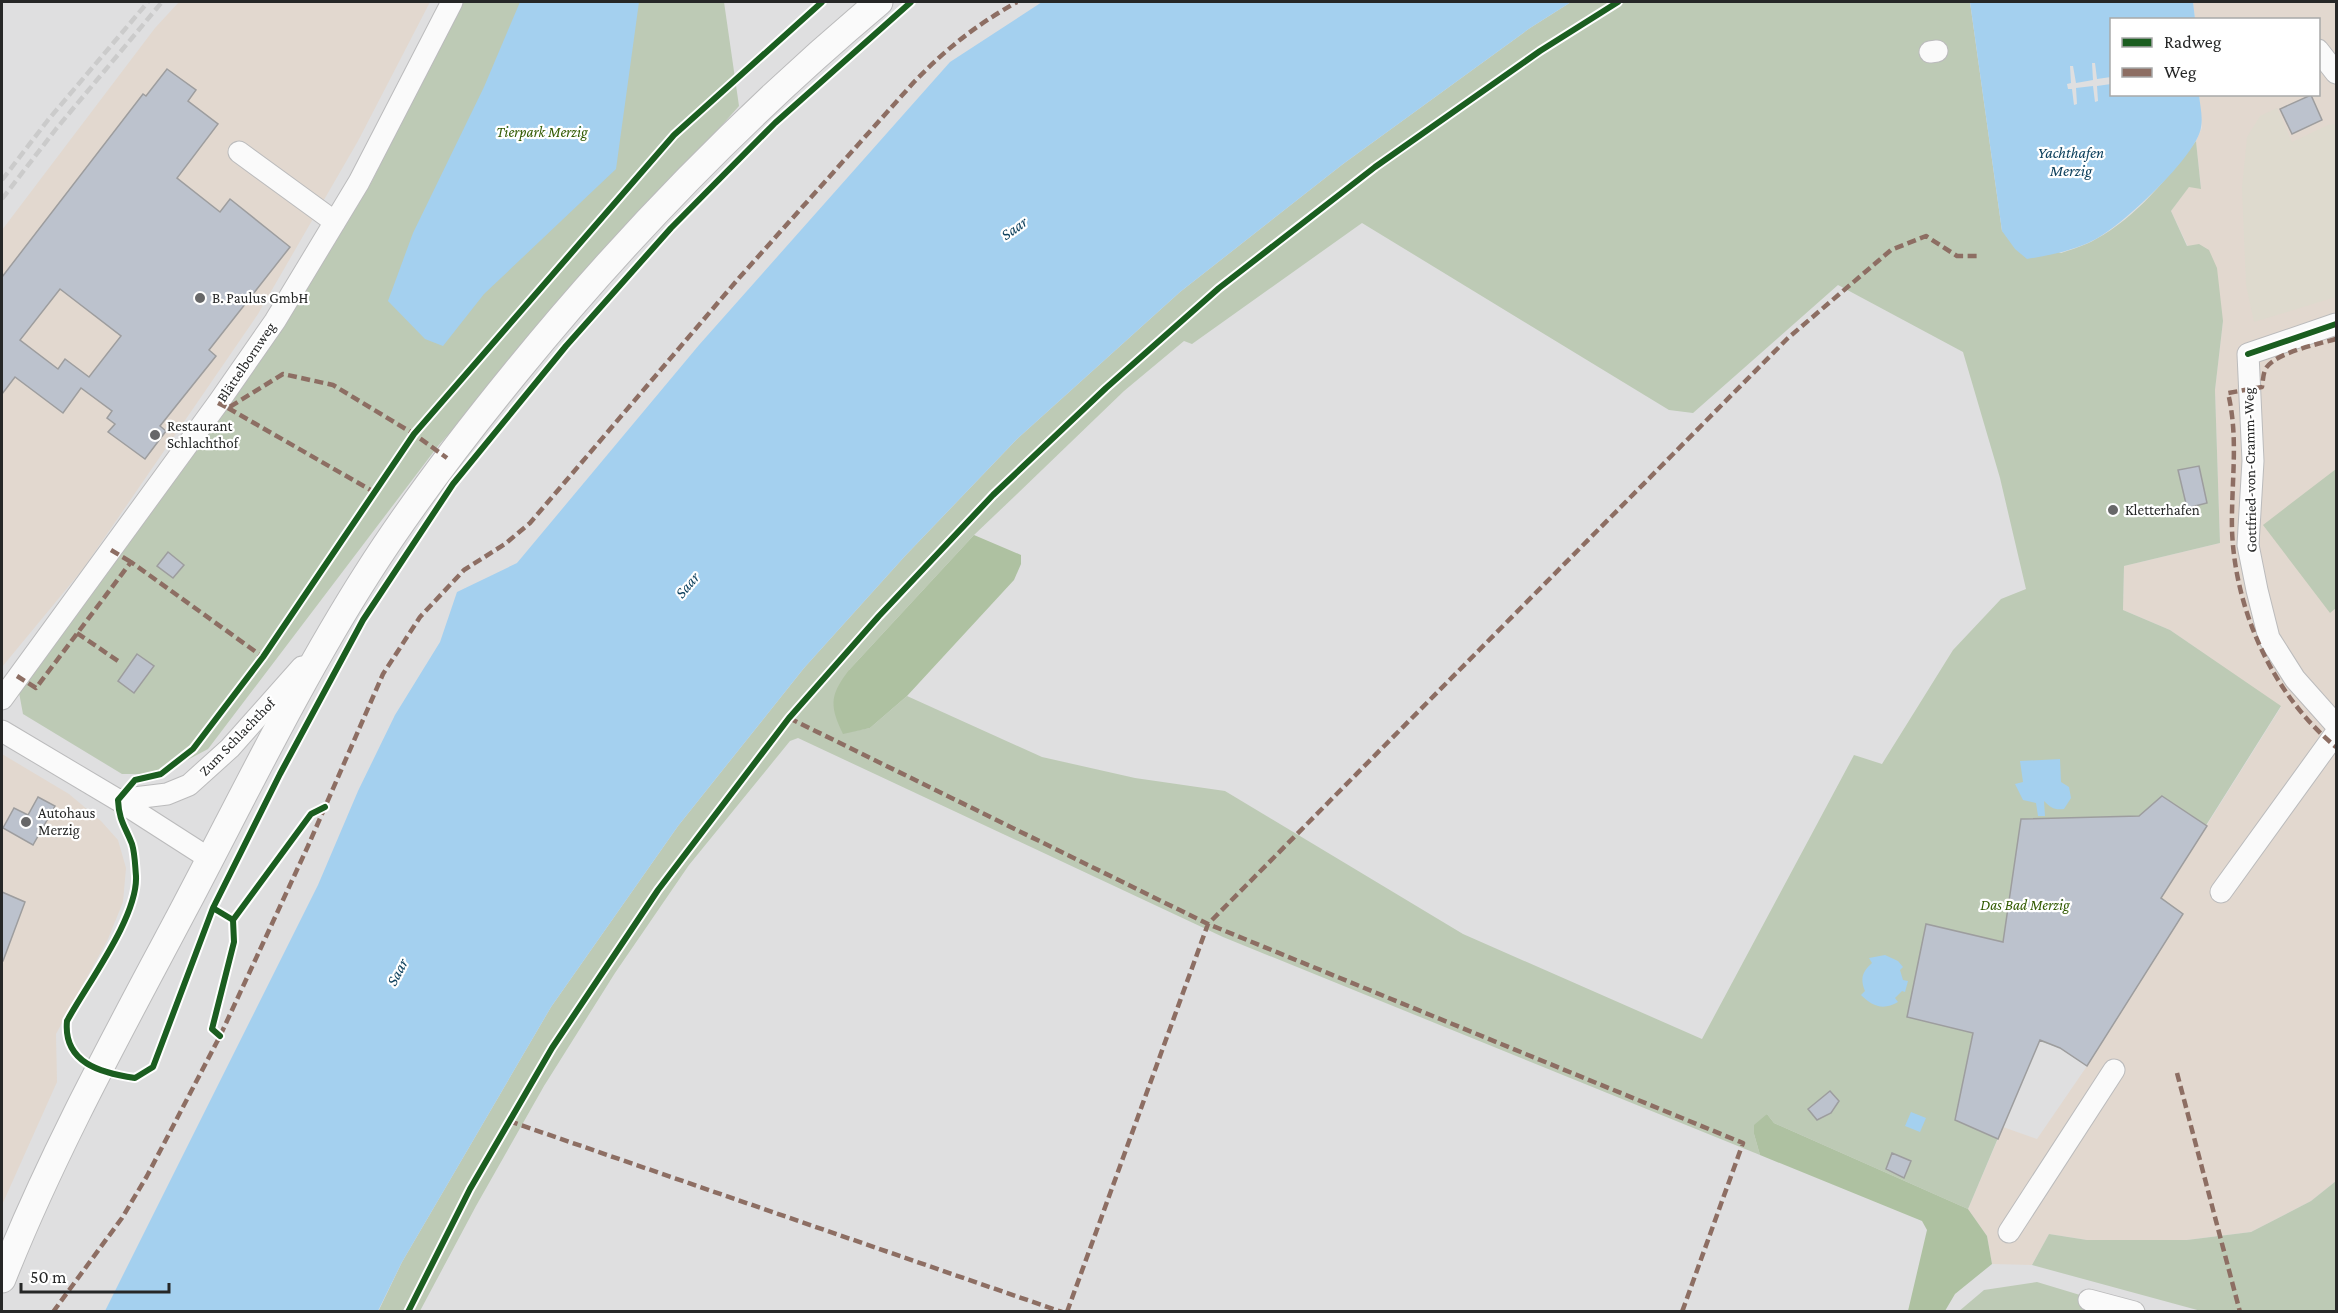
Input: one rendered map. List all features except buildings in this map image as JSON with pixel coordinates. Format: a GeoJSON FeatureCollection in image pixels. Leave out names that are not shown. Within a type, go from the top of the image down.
{"type":"FeatureCollection","features":[{"type":"Feature","properties":{"kind":"main road"},"geometry":{"type":"LineString","coordinates":[[2,1279],[14,1248],[93,1080],[331,632],[368,573],[447,458],[551,329],[616,255],[814,56],[879,2]]}},
{"type":"Feature","properties":{"kind":"street","name":"Blättelbornweg"},"geometry":{"type":"LineString","coordinates":[[2,699],[218,403],[275,321],[359,182],[452,2]]}},
{"type":"Feature","properties":{"kind":"street"},"geometry":{"type":"LineString","coordinates":[[2320,51],[2337,73]]}},
{"type":"Feature","properties":{"kind":"street"},"geometry":{"type":"LineString","coordinates":[[239,152],[335,222]]}},
{"type":"Feature","properties":{"kind":"street","name":"Gottfried-von-Cramm-Weg"},"geometry":{"type":"LineString","coordinates":[[2337,324],[2248,354],[2253,460],[2248,545],[2257,590],[2270,638],[2295,679],[2337,725]]}},
{"type":"Feature","properties":{"kind":"street","name":"Zum Schlachthof"},"geometry":{"type":"LineString","coordinates":[[118,801],[167,794],[189,785],[230,748],[331,632]]}},
{"type":"Feature","properties":{"kind":"street"},"geometry":{"type":"LineString","coordinates":[[2,731],[210,859]]}},
{"type":"Feature","properties":{"kind":"street"},"geometry":{"type":"LineString","coordinates":[[2221,892],[2337,733]]}},
{"type":"Feature","properties":{"kind":"street"},"geometry":{"type":"LineString","coordinates":[[2009,1232],[2114,1070]]}},
{"type":"Feature","properties":{"kind":"street"},"geometry":{"type":"LineString","coordinates":[[2089,1300],[2134,1311]]}},
{"type":"Feature","properties":{"kind":"shaded area"},"geometry":{"type":"Polygon","coordinates":[[[179,2],[430,2],[358,141],[258,314],[83,569],[2,667],[2,230],[155,28],[179,2]]]}},
{"type":"Feature","properties":{"kind":"shaded area"},"geometry":{"type":"Polygon","coordinates":[[[2193,2],[2336,2],[2336,1181],[2311,1201],[2251,1232],[2187,1240],[2087,1240],[2049,1234],[2032,1265],[1992,1264],[1987,1236],[1968,1209],[2003,1127],[2037,1139],[2087,1066],[2183,914],[2161,898],[2281,707],[2170,630],[2123,610],[2124,566],[2220,543],[2215,390],[2223,321],[2171,211],[2189,186],[2201,188],[2196,141],[2202,128],[2199,96],[2320,96],[2320,18],[2195,18],[2193,2]]]}},
{"type":"Feature","properties":{"kind":"shaded area"},"geometry":{"type":"Polygon","coordinates":[[[2277,108],[2292,142],[2328,125],[2336,124],[2336,297],[2254,322],[2246,285],[2242,188],[2247,137],[2260,116],[2277,108]]]}},
{"type":"Feature","properties":{"kind":"shaded area"},"geometry":{"type":"Polygon","coordinates":[[[2,754],[69,794],[101,821],[118,840],[126,868],[123,902],[108,939],[56,1034],[57,1082],[2,1205],[2,754]]]}},
{"type":"Feature","properties":{"kind":"green space","name":"Tierpark Merzig"},"geometry":{"type":"Polygon","coordinates":[[[462,2],[724,2],[739,106],[438,446],[208,749],[161,774],[122,774],[23,714],[18,687],[279,332],[371,183],[462,2]]]}},
{"type":"Feature","properties":{"kind":"green space","name":"Das Bad Merzig"},"geometry":{"type":"Polygon","coordinates":[[[1571,2],[1970,2],[2002,231],[2061,253],[2092,241],[2125,219],[2163,182],[2196,141],[2201,189],[2189,187],[2171,211],[2187,246],[2199,244],[2209,250],[2217,268],[2223,321],[2215,390],[2220,543],[2124,566],[2123,610],[2170,630],[2281,706],[2161,897],[2183,914],[2087,1066],[2060,1048],[2039,1041],[1968,1209],[1774,1123],[1767,1114],[1754,1134],[1760,1155],[1223,937],[798,738],[790,741],[689,865],[615,973],[544,1086],[420,1311],[378,1312],[402,1262],[551,1007],[678,826],[804,668],[905,556],[1017,439],[1180,292],[1343,164],[1530,28],[1571,2]],[[1362,223],[1192,344],[1184,341],[1124,391],[974,535],[849,670],[843,733],[870,728],[907,696],[1042,757],[1135,778],[1225,791],[1463,934],[1702,1039],[1854,755],[1882,764],[1953,650],[2001,599],[2026,589],[2000,478],[1963,352],[1838,285],[1693,413],[1669,410],[1362,223]]]}},
{"type":"Feature","properties":{"kind":"green space"},"geometry":{"type":"Polygon","coordinates":[[[2336,469],[2336,608],[2330,613],[2263,525],[2336,469]]]}},
{"type":"Feature","properties":{"kind":"green space"},"geometry":{"type":"Polygon","coordinates":[[[974,535],[1021,555],[1021,564],[1014,580],[907,696],[870,728],[843,734],[834,708],[838,686],[849,670],[974,535]]]}},
{"type":"Feature","properties":{"kind":"green space"},"geometry":{"type":"Polygon","coordinates":[[[1767,1114],[1774,1123],[1968,1209],[1987,1236],[1992,1264],[1955,1294],[1945,1311],[1908,1311],[1927,1230],[1922,1221],[1760,1155],[1754,1125],[1767,1114]]]}},
{"type":"Feature","properties":{"kind":"green space"},"geometry":{"type":"Polygon","coordinates":[[[2336,1181],[2336,1311],[2201,1311],[2032,1265],[2049,1234],[2087,1240],[2187,1240],[2251,1232],[2311,1201],[2336,1181]]]}},
{"type":"Feature","properties":{"kind":"green space"},"geometry":{"type":"Polygon","coordinates":[[[2037,1282],[2133,1311],[1958,1312],[1984,1290],[2037,1282]]]}},
{"type":"Feature","properties":{"kind":"water"},"geometry":{"type":"Polygon","coordinates":[[[520,2],[639,2],[616,169],[484,294],[443,346],[425,339],[388,301],[413,233],[484,87],[520,2]]]}},
{"type":"Feature","properties":{"kind":"water","name":"Saar"},"geometry":{"type":"Polygon","coordinates":[[[1042,2],[1571,2],[1530,28],[1343,164],[1180,292],[1017,439],[905,556],[804,668],[678,826],[551,1007],[402,1262],[378,1311],[105,1311],[318,885],[358,791],[395,715],[440,642],[457,592],[517,563],[699,345],[950,62],[1042,2]]]}},
{"type":"Feature","properties":{"kind":"water","name":"Yachthafen Merzig"},"geometry":{"type":"Polygon","coordinates":[[[1970,2],[2193,2],[2195,18],[2110,18],[2110,96],[2199,96],[2202,123],[2197,139],[2173,172],[2156,190],[2106,233],[2070,250],[2027,259],[2015,249],[2002,231],[1970,2]]]}},
{"type":"Feature","properties":{"kind":"water"},"geometry":{"type":"Polygon","coordinates":[[[2060,759],[2061,782],[2069,787],[2071,798],[2064,809],[2053,808],[2044,801],[2045,816],[2038,816],[2036,803],[2023,800],[2015,784],[2023,782],[2020,761],[2060,759]]]}},
{"type":"Feature","properties":{"kind":"water"},"geometry":{"type":"Polygon","coordinates":[[[1885,955],[1898,961],[1903,967],[1900,970],[1903,980],[1908,981],[1905,992],[1902,991],[1895,998],[1898,1002],[1883,1007],[1869,1002],[1861,995],[1865,991],[1863,976],[1872,963],[1869,958],[1885,955]]]}},
{"type":"Feature","properties":{"kind":"water"},"geometry":{"type":"Polygon","coordinates":[[[1911,1112],[1926,1118],[1920,1132],[1905,1126],[1911,1112]]]}},
{"type":"Feature","properties":{"kind":"pier"},"geometry":{"type":"Polygon","coordinates":[[[2092,63],[2095,63],[2097,79],[2110,77],[2110,84],[2097,86],[2098,101],[2095,102],[2093,86],[2076,88],[2077,104],[2074,105],[2072,89],[2068,89],[2067,84],[2071,83],[2070,66],[2073,66],[2076,83],[2093,80],[2092,63]]]}},
{"type":"Feature","properties":{"kind":"railway"},"geometry":{"type":"LineString","coordinates":[[2,180],[48,120],[148,2]]}},
{"type":"Feature","properties":{"kind":"railway"},"geometry":{"type":"LineString","coordinates":[[2,199],[56,129],[162,2]]}},
{"type":"Feature","properties":{"kind":"marked path"},"geometry":{"type":"LineString","coordinates":[[53,1312],[122,1218],[147,1176],[220,1036],[308,846],[383,674],[420,617],[464,570],[505,544],[530,523],[739,278],[914,82],[938,58],[963,38],[988,19],[1017,2]]}},
{"type":"Feature","properties":{"kind":"marked path"},"geometry":{"type":"LineString","coordinates":[[1067,1312],[1208,924],[1788,338],[1891,250],[1926,236],[1957,256],[1978,256]]}},
{"type":"Feature","properties":{"kind":"marked path"},"geometry":{"type":"LineString","coordinates":[[2336,339],[2299,349],[2271,362],[2265,370],[2262,387],[2228,393],[2234,444],[2232,530],[2241,591],[2250,621],[2276,677],[2294,703],[2336,747]]}},
{"type":"Feature","properties":{"kind":"marked path"},"geometry":{"type":"LineString","coordinates":[[218,403],[228,408],[283,374],[333,385],[414,434],[447,458]]}},
{"type":"Feature","properties":{"kind":"marked path"},"geometry":{"type":"LineString","coordinates":[[228,408],[374,492]]}},
{"type":"Feature","properties":{"kind":"marked path"},"geometry":{"type":"LineString","coordinates":[[111,550],[131,562]]}},
{"type":"Feature","properties":{"kind":"marked path"},"geometry":{"type":"LineString","coordinates":[[17,676],[36,688],[131,562],[263,657]]}},
{"type":"Feature","properties":{"kind":"marked path"},"geometry":{"type":"LineString","coordinates":[[77,633],[118,661]]}},
{"type":"Feature","properties":{"kind":"marked path"},"geometry":{"type":"LineString","coordinates":[[789,718],[1208,924],[1743,1143],[1682,1312]]}},
{"type":"Feature","properties":{"kind":"marked path"},"geometry":{"type":"LineString","coordinates":[[2177,1073],[2240,1312]]}},
{"type":"Feature","properties":{"kind":"marked path"},"geometry":{"type":"LineString","coordinates":[[509,1121],[1062,1312]]}},
{"type":"Feature","properties":{"kind":"cycle path"},"geometry":{"type":"LineString","coordinates":[[233,920],[213,908],[153,1067],[135,1078],[97,1069],[78,1056],[71,1047],[67,1035],[67,1021],[110,950],[129,911],[134,892],[136,876],[134,852],[121,818],[118,800],[135,780],[161,774],[193,749],[263,657],[414,434],[674,135],[822,2]]}},
{"type":"Feature","properties":{"kind":"cycle path"},"geometry":{"type":"LineString","coordinates":[[213,908],[280,774],[363,620],[453,484],[566,346],[671,228],[775,123],[911,2]]}},
{"type":"Feature","properties":{"kind":"cycle path"},"geometry":{"type":"LineString","coordinates":[[408,1312],[470,1189],[552,1048],[658,890],[789,718],[879,616],[993,495],[1106,388],[1219,288],[1375,167],[1540,51],[1618,2]]}},
{"type":"Feature","properties":{"kind":"cycle path"},"geometry":{"type":"LineString","coordinates":[[2248,354],[2336,324]]}},
{"type":"Feature","properties":{"kind":"cycle path"},"geometry":{"type":"LineString","coordinates":[[220,1036],[212,1029],[234,942],[233,920],[311,814],[325,807]]}},
{"type":"Feature","properties":{"kind":"place","name":"B. Paulus GmbH"},"geometry":{"type":"Point","coordinates":[200,298]}},
{"type":"Feature","properties":{"kind":"place","name":"Restaurant Schlachthof"},"geometry":{"type":"Point","coordinates":[155,435]}},
{"type":"Feature","properties":{"kind":"place","name":"Kletterhafen"},"geometry":{"type":"Point","coordinates":[2113,510]}},
{"type":"Feature","properties":{"kind":"place","name":"Autohaus Merzig"},"geometry":{"type":"Point","coordinates":[26,822]}}]}
